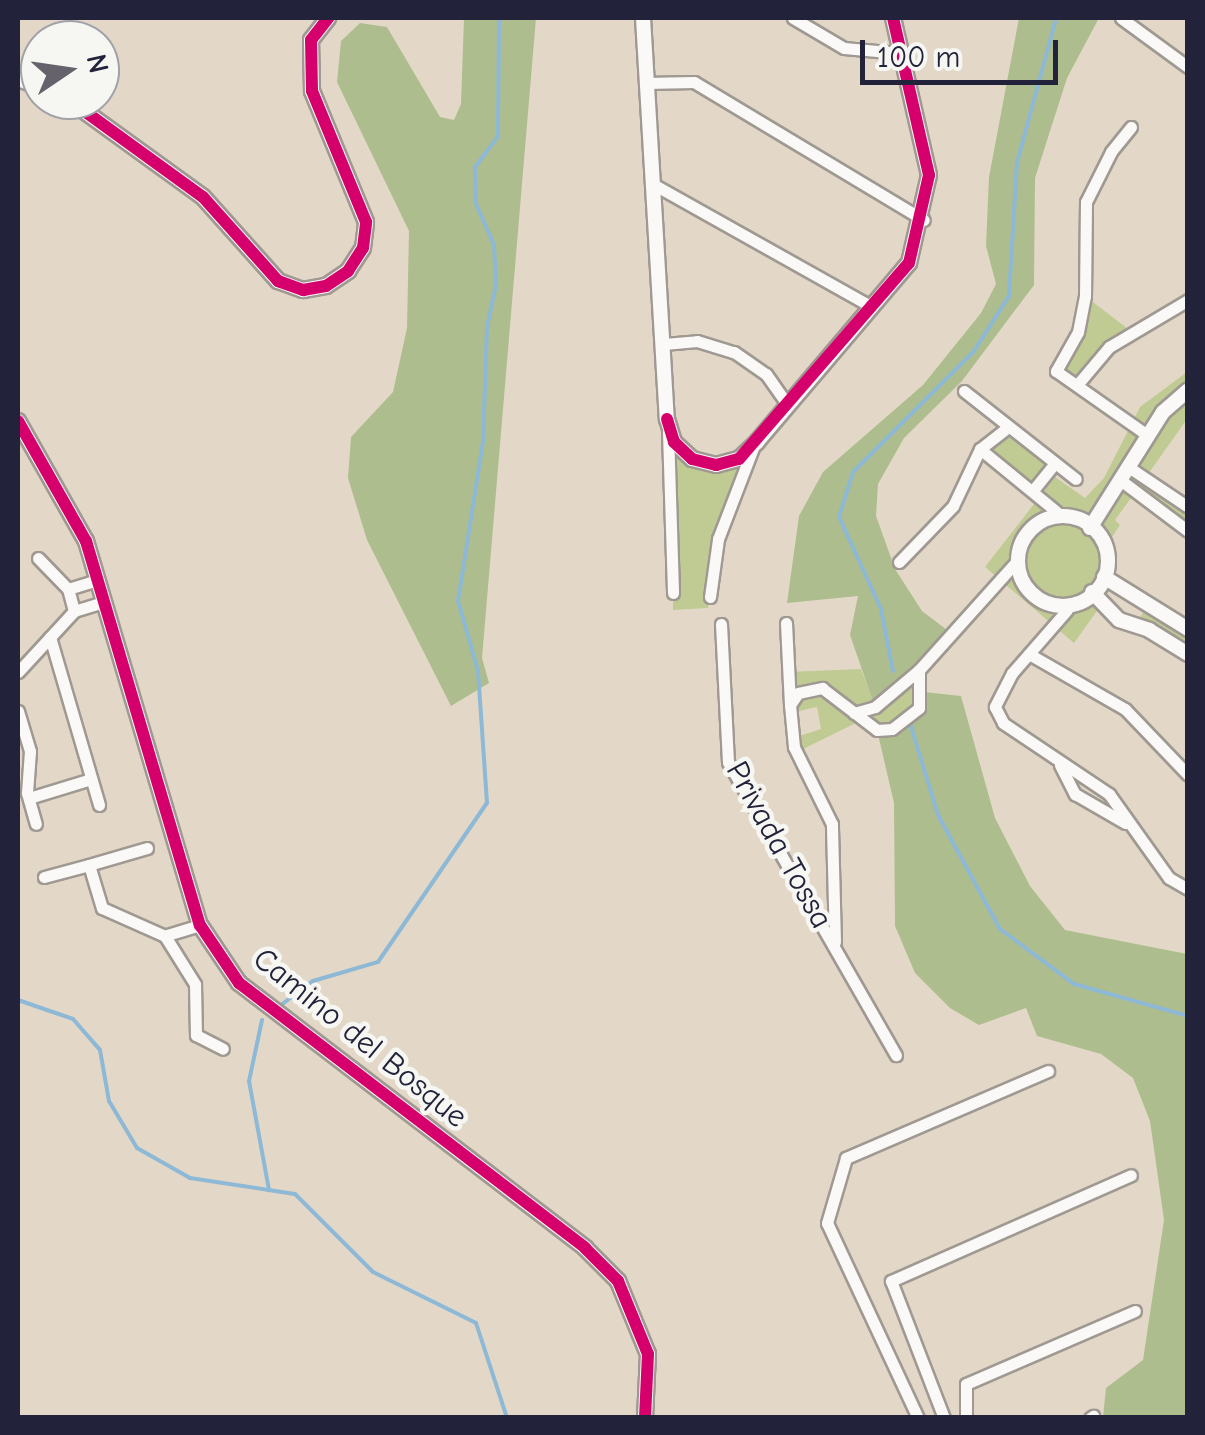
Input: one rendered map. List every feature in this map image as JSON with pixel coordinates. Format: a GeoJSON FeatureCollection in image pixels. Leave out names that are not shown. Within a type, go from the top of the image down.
{"type":"FeatureCollection","features":[{"type":"Feature","properties":{"kind":"street"},"geometry":{"type":"LineString","coordinates":[[96,120],[202,197],[278,281],[304,290],[326,286],[348,272],[363,248],[366,222],[312,91],[311,40],[328,18]]}},
{"type":"Feature","properties":{"kind":"street"},"geometry":{"type":"LineString","coordinates":[[643,18],[664,344],[673,593]]}},
{"type":"Feature","properties":{"kind":"street"},"geometry":{"type":"LineString","coordinates":[[794,18],[844,48],[899,54]]}},
{"type":"Feature","properties":{"kind":"street"},"geometry":{"type":"LineString","coordinates":[[667,418],[674,442],[692,459],[728,462],[757,442],[909,263],[924,220],[929,176],[892,18]]}},
{"type":"Feature","properties":{"kind":"street"},"geometry":{"type":"LineString","coordinates":[[1121,18],[1188,68]]}},
{"type":"Feature","properties":{"kind":"street"},"geometry":{"type":"LineString","coordinates":[[645,83],[694,82],[924,220]]}},
{"type":"Feature","properties":{"kind":"street"},"geometry":{"type":"LineString","coordinates":[[1131,127],[1110,152],[1086,202],[1087,284],[1071,349],[1056,371],[1147,435]]}},
{"type":"Feature","properties":{"kind":"street"},"geometry":{"type":"LineString","coordinates":[[651,183],[872,307]]}},
{"type":"Feature","properties":{"kind":"street"},"geometry":{"type":"LineString","coordinates":[[1077,385],[1092,363],[1188,300]]}},
{"type":"Feature","properties":{"kind":"street"},"geometry":{"type":"LineString","coordinates":[[664,344],[697,341],[734,352],[766,374],[788,405]]}},
{"type":"Feature","properties":{"kind":"street"},"geometry":{"type":"LineString","coordinates":[[1071,349],[1092,363]]}},
{"type":"Feature","properties":{"kind":"street"},"geometry":{"type":"LineString","coordinates":[[1090,528],[1147,435],[1188,390]]}},
{"type":"Feature","properties":{"kind":"street"},"geometry":{"type":"LineString","coordinates":[[964,391],[1076,479]]}},
{"type":"Feature","properties":{"kind":"street","name":"Camino del Bosque"},"geometry":{"type":"LineString","coordinates":[[18,421],[77,520],[200,925],[240,983],[585,1248],[618,1280],[648,1354],[645,1418]]}},
{"type":"Feature","properties":{"kind":"street"},"geometry":{"type":"LineString","coordinates":[[899,562],[952,506],[980,450],[1008,427]]}},
{"type":"Feature","properties":{"kind":"street"},"geometry":{"type":"LineString","coordinates":[[710,596],[718,539],[757,442]]}},
{"type":"Feature","properties":{"kind":"street"},"geometry":{"type":"LineString","coordinates":[[980,450],[1034,489],[1056,512],[1090,528],[1112,554],[1107,580],[1098,597],[1067,610],[998,692],[995,707],[1003,722],[1060,766],[1109,794],[1126,823],[1170,878],[1188,889]]}},
{"type":"Feature","properties":{"kind":"street"},"geometry":{"type":"LineString","coordinates":[[1034,489],[1055,463]]}},
{"type":"Feature","properties":{"kind":"street"},"geometry":{"type":"LineString","coordinates":[[1126,475],[1188,508]]}},
{"type":"Feature","properties":{"kind":"street"},"geometry":{"type":"LineString","coordinates":[[1126,475],[1188,531]]}},
{"type":"Feature","properties":{"kind":"street"},"geometry":{"type":"LineString","coordinates":[[854,712],[874,707],[920,670],[1014,563],[1042,519],[1056,512]]}},
{"type":"Feature","properties":{"kind":"street"},"geometry":{"type":"LineString","coordinates":[[38,558],[68,589],[74,611]]}},
{"type":"Feature","properties":{"kind":"street"},"geometry":{"type":"LineString","coordinates":[[1014,563],[1018,578],[1067,610]]}},
{"type":"Feature","properties":{"kind":"street"},"geometry":{"type":"LineString","coordinates":[[68,589],[97,580]]}},
{"type":"Feature","properties":{"kind":"street"},"geometry":{"type":"LineString","coordinates":[[1107,580],[1188,629]]}},
{"type":"Feature","properties":{"kind":"street"},"geometry":{"type":"LineString","coordinates":[[1098,597],[1119,620],[1150,630],[1188,654]]}},
{"type":"Feature","properties":{"kind":"street"},"geometry":{"type":"LineString","coordinates":[[18,672],[74,611],[103,602]]}},
{"type":"Feature","properties":{"kind":"street"},"geometry":{"type":"LineString","coordinates":[[1150,630],[1158,612]]}},
{"type":"Feature","properties":{"kind":"street","name":"Privada Tossa"},"geometry":{"type":"LineString","coordinates":[[786,623],[794,747],[832,824],[835,946]]}},
{"type":"Feature","properties":{"kind":"street","name":"Privada Tossa"},"geometry":{"type":"LineString","coordinates":[[721,624],[728,762],[896,1055]]}},
{"type":"Feature","properties":{"kind":"street"},"geometry":{"type":"LineString","coordinates":[[50,637],[99,805]]}},
{"type":"Feature","properties":{"kind":"street"},"geometry":{"type":"LineString","coordinates":[[1029,654],[1125,709],[1188,776]]}},
{"type":"Feature","properties":{"kind":"street"},"geometry":{"type":"LineString","coordinates":[[790,705],[798,693],[822,688],[876,730],[902,725],[919,708],[920,670]]}},
{"type":"Feature","properties":{"kind":"street"},"geometry":{"type":"LineString","coordinates":[[18,710],[30,751],[29,798],[36,824]]}},
{"type":"Feature","properties":{"kind":"street"},"geometry":{"type":"LineString","coordinates":[[1060,766],[1075,794],[1126,823]]}},
{"type":"Feature","properties":{"kind":"street"},"geometry":{"type":"LineString","coordinates":[[29,798],[91,778]]}},
{"type":"Feature","properties":{"kind":"street"},"geometry":{"type":"LineString","coordinates":[[44,877],[147,848]]}},
{"type":"Feature","properties":{"kind":"street"},"geometry":{"type":"LineString","coordinates":[[90,864],[102,908],[165,936],[195,984],[196,1035],[223,1049]]}},
{"type":"Feature","properties":{"kind":"street"},"geometry":{"type":"LineString","coordinates":[[165,936],[200,925]]}},
{"type":"Feature","properties":{"kind":"street"},"geometry":{"type":"LineString","coordinates":[[918,1418],[827,1224],[846,1158],[1048,1071]]}},
{"type":"Feature","properties":{"kind":"street"},"geometry":{"type":"LineString","coordinates":[[944,1418],[891,1281],[1130,1174]]}},
{"type":"Feature","properties":{"kind":"street"},"geometry":{"type":"LineString","coordinates":[[966,1418],[966,1384],[1134,1311]]}},
{"type":"Feature","properties":{"kind":"green space"},"geometry":{"type":"Polygon","coordinates":[[[464,18],[536,18],[482,658],[489,683],[451,706],[367,540],[348,478],[351,437],[393,392],[407,328],[409,231],[337,82],[341,41],[360,23],[387,27],[440,117],[454,120],[461,104],[464,18]]]}},
{"type":"Feature","properties":{"kind":"green space"},"geometry":{"type":"Polygon","coordinates":[[[1019,18],[1099,18],[1067,78],[1035,178],[1034,285],[962,381],[904,438],[878,484],[876,516],[895,569],[922,611],[951,633],[875,707],[850,635],[858,596],[787,603],[799,516],[823,472],[923,385],[981,313],[996,284],[986,246],[989,177],[1019,18]]]}},
{"type":"Feature","properties":{"kind":"green space"},"geometry":{"type":"Polygon","coordinates":[[[1085,296],[1132,332],[1077,385],[1056,371],[1071,349],[1085,296]]]}},
{"type":"Feature","properties":{"kind":"green space"},"geometry":{"type":"Polygon","coordinates":[[[1187,372],[1187,419],[1146,477],[1187,510],[1187,534],[1134,494],[1115,520],[1120,525],[1108,543],[1111,565],[1092,592],[1104,601],[1074,643],[985,567],[1055,477],[1085,498],[1104,478],[1140,407],[1187,372]]]}},
{"type":"Feature","properties":{"kind":"green space"},"geometry":{"type":"Polygon","coordinates":[[[1008,427],[1055,463],[1034,489],[980,449],[1008,427]]]}},
{"type":"Feature","properties":{"kind":"green space"},"geometry":{"type":"Polygon","coordinates":[[[674,442],[715,465],[757,442],[718,539],[708,608],[673,610],[674,442]]]}},
{"type":"Feature","properties":{"kind":"green space"},"geometry":{"type":"Polygon","coordinates":[[[1146,608],[1187,629],[1187,654],[1137,622],[1146,608]]]}},
{"type":"Feature","properties":{"kind":"green space"},"geometry":{"type":"Polygon","coordinates":[[[861,669],[875,706],[919,670],[919,708],[892,729],[862,720],[797,752],[793,738],[821,729],[817,707],[790,713],[788,672],[861,669]]]}},
{"type":"Feature","properties":{"kind":"green space"},"geometry":{"type":"Polygon","coordinates":[[[924,692],[961,696],[995,818],[1030,886],[1065,930],[1187,954],[1187,1417],[1103,1417],[1106,1388],[1143,1360],[1164,1220],[1150,1121],[1133,1078],[1101,1054],[1037,1036],[1026,1008],[979,1025],[950,1008],[915,973],[895,926],[894,803],[877,730],[901,725],[924,692]]]}},
{"type":"Feature","properties":{"kind":"waterway"},"geometry":{"type":"LineString","coordinates":[[281,1005],[313,981],[378,962],[487,803],[478,671],[458,601],[483,442],[487,327],[496,285],[494,245],[476,204],[475,167],[498,136],[499,18]]}},
{"type":"Feature","properties":{"kind":"waterway"},"geometry":{"type":"LineString","coordinates":[[893,671],[881,609],[839,517],[853,472],[974,351],[1009,296],[1017,163],[1056,18]]}},
{"type":"Feature","properties":{"kind":"waterway"},"geometry":{"type":"LineString","coordinates":[[909,720],[938,815],[1000,929],[1074,984],[1188,1016]]}},
{"type":"Feature","properties":{"kind":"waterway"},"geometry":{"type":"LineString","coordinates":[[18,1000],[73,1019],[100,1050],[109,1101],[137,1148],[190,1178],[295,1194],[373,1272],[476,1323],[507,1418]]}},
{"type":"Feature","properties":{"kind":"waterway"},"geometry":{"type":"LineString","coordinates":[[262,1020],[249,1081],[269,1190]]}},
{"type":"Feature","properties":{"kind":"cycle path"},"geometry":{"type":"LineString","coordinates":[[97,120],[203,197],[278,281],[303,290],[326,286],[348,271],[363,248],[366,222],[312,91],[311,40],[328,18]]}},
{"type":"Feature","properties":{"kind":"cycle path"},"geometry":{"type":"LineString","coordinates":[[667,419],[674,442],[692,459],[716,465],[739,459],[909,263],[929,175],[893,18]]}},
{"type":"Feature","properties":{"kind":"cycle path"},"geometry":{"type":"LineString","coordinates":[[18,421],[86,541],[200,925],[239,983],[585,1248],[618,1281],[648,1354],[645,1418]]}}]}
